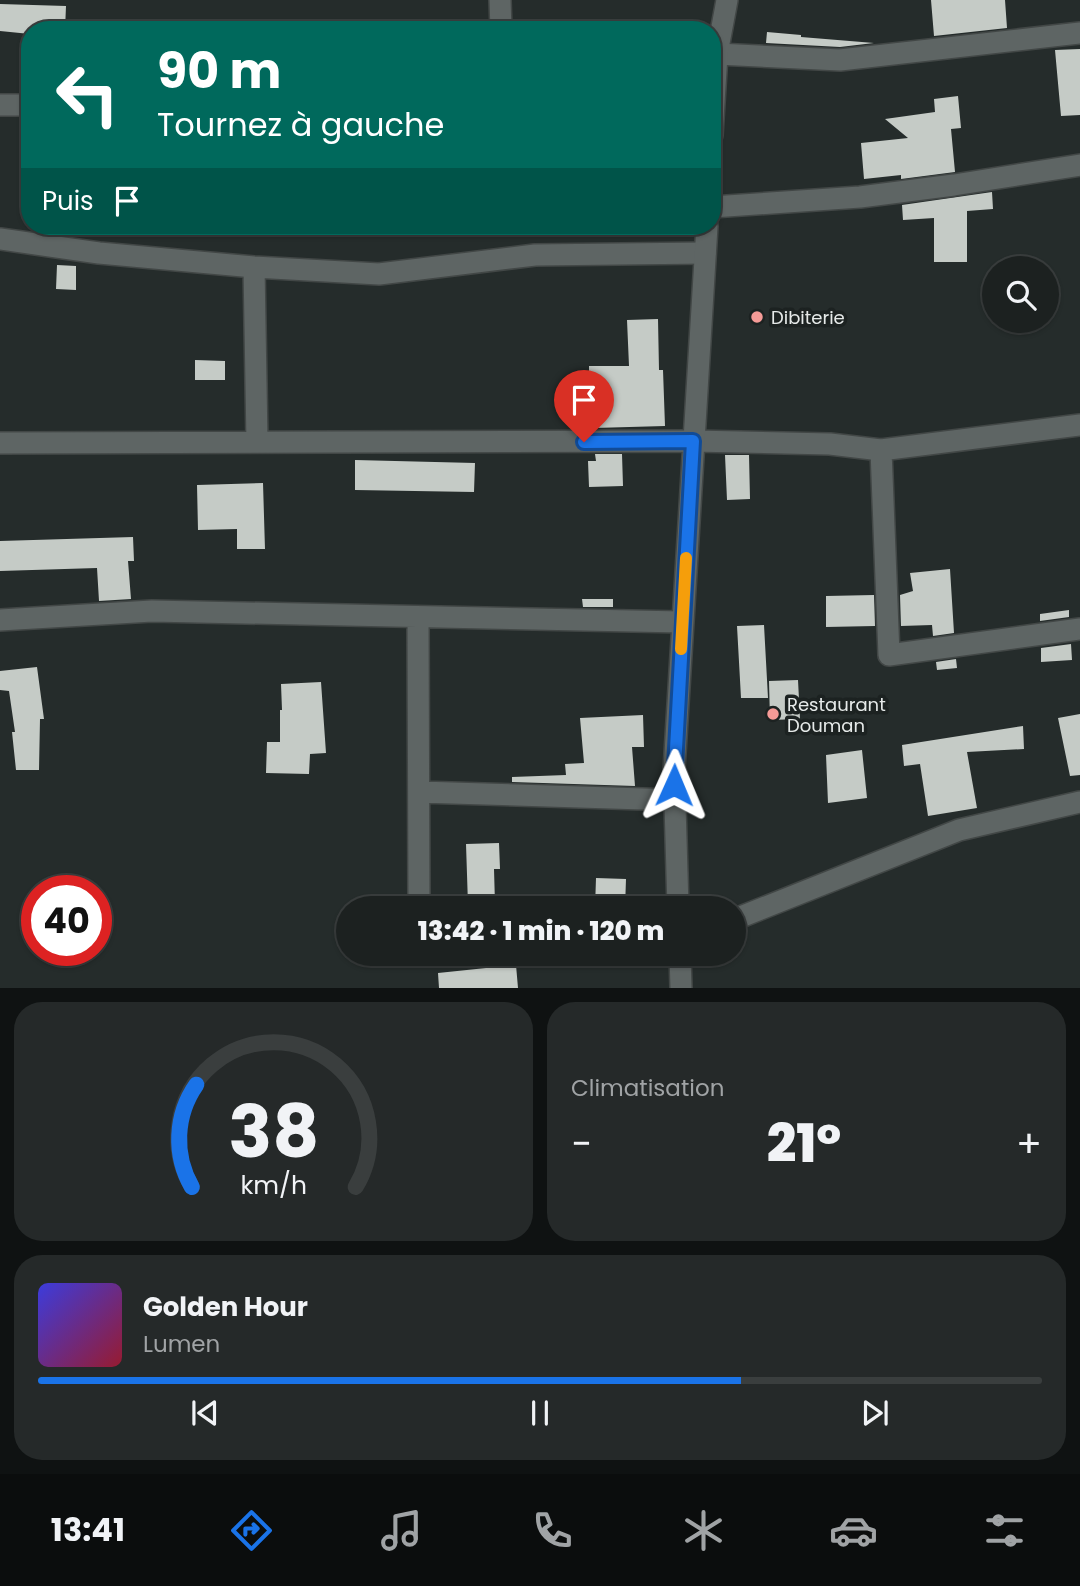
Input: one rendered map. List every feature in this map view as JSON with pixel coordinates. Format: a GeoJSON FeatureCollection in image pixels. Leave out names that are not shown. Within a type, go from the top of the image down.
{"type":"FeatureCollection","features":[{"type":"Feature","properties":{"kind":"street"},"geometry":{"type":"LineString","coordinates":[[500,0],[501,21]]}},
{"type":"Feature","properties":{"kind":"street"},"geometry":{"type":"LineString","coordinates":[[721,36],[727,0]]}},
{"type":"Feature","properties":{"kind":"street"},"geometry":{"type":"LineString","coordinates":[[721,54],[840,60],[1080,33]]}},
{"type":"Feature","properties":{"kind":"street"},"geometry":{"type":"LineString","coordinates":[[0,105],[21,105]]}},
{"type":"Feature","properties":{"kind":"street"},"geometry":{"type":"LineString","coordinates":[[721,206],[859,197],[1080,165]]}},
{"type":"Feature","properties":{"kind":"street"},"geometry":{"type":"LineString","coordinates":[[678,896],[674,770],[706,235]]}},
{"type":"Feature","properties":{"kind":"street"},"geometry":{"type":"LineString","coordinates":[[0,239],[99,253],[254,267],[379,274],[535,255],[705,253]]}},
{"type":"Feature","properties":{"kind":"street"},"geometry":{"type":"LineString","coordinates":[[254,267],[257,442]]}},
{"type":"Feature","properties":{"kind":"street"},"geometry":{"type":"LineString","coordinates":[[0,443],[693,441],[830,444],[881,450],[1080,425]]}},
{"type":"Feature","properties":{"kind":"street"},"geometry":{"type":"LineString","coordinates":[[881,450],[889,655],[1080,629]]}},
{"type":"Feature","properties":{"kind":"street"},"geometry":{"type":"LineString","coordinates":[[0,620],[152,611],[682,622]]}},
{"type":"Feature","properties":{"kind":"street"},"geometry":{"type":"LineString","coordinates":[[418,617],[419,896]]}},
{"type":"Feature","properties":{"kind":"street"},"geometry":{"type":"LineString","coordinates":[[419,792],[675,800]]}},
{"type":"Feature","properties":{"kind":"street"},"geometry":{"type":"LineString","coordinates":[[746,915],[959,830],[1080,802]]}},
{"type":"Feature","properties":{"kind":"street"},"geometry":{"type":"LineString","coordinates":[[680,966],[681,988]]}},
{"type":"Feature","properties":{"kind":"building"},"geometry":{"type":"Polygon","coordinates":[[[931,0],[1005,0],[1007,28],[934,36],[931,0]]]}},
{"type":"Feature","properties":{"kind":"building"},"geometry":{"type":"Polygon","coordinates":[[[0,4],[66,6],[65,21],[21,21],[21,33],[0,31],[0,4]]]}},
{"type":"Feature","properties":{"kind":"building"},"geometry":{"type":"Polygon","coordinates":[[[767,32],[874,43],[840,47],[766,43],[767,32]]]}},
{"type":"Feature","properties":{"kind":"building"},"geometry":{"type":"Polygon","coordinates":[[[1080,49],[1080,115],[1061,116],[1055,50],[1080,49]]]}},
{"type":"Feature","properties":{"kind":"building"},"geometry":{"type":"Polygon","coordinates":[[[958,96],[961,128],[951,129],[955,172],[901,179],[901,175],[864,179],[861,143],[908,138],[885,119],[935,112],[934,99],[958,96]]]}},
{"type":"Feature","properties":{"kind":"building"},"geometry":{"type":"Polygon","coordinates":[[[992,192],[993,209],[967,211],[967,262],[934,262],[934,218],[903,220],[902,205],[992,192]]]}},
{"type":"Feature","properties":{"kind":"building"},"geometry":{"type":"Polygon","coordinates":[[[57,265],[76,266],[76,290],[56,289],[57,265]]]}},
{"type":"Feature","properties":{"kind":"building"},"geometry":{"type":"Polygon","coordinates":[[[658,319],[659,370],[663,370],[665,426],[594,428],[593,411],[564,412],[564,390],[589,389],[589,366],[629,366],[627,320],[658,319]]]}},
{"type":"Feature","properties":{"kind":"building"},"geometry":{"type":"Polygon","coordinates":[[[195,360],[225,361],[225,380],[195,380],[195,360]]]}},
{"type":"Feature","properties":{"kind":"building"},"geometry":{"type":"Polygon","coordinates":[[[595,454],[622,454],[623,486],[589,487],[588,461],[596,461],[595,454]]]}},
{"type":"Feature","properties":{"kind":"building"},"geometry":{"type":"Polygon","coordinates":[[[725,455],[749,455],[750,499],[727,500],[725,455]]]}},
{"type":"Feature","properties":{"kind":"building"},"geometry":{"type":"Polygon","coordinates":[[[355,460],[475,463],[474,492],[355,490],[355,460]]]}},
{"type":"Feature","properties":{"kind":"building"},"geometry":{"type":"Polygon","coordinates":[[[263,483],[265,549],[237,549],[237,529],[198,530],[197,485],[263,483]]]}},
{"type":"Feature","properties":{"kind":"building"},"geometry":{"type":"Polygon","coordinates":[[[133,537],[134,561],[128,561],[131,599],[99,601],[97,568],[0,571],[0,541],[133,537]]]}},
{"type":"Feature","properties":{"kind":"building"},"geometry":{"type":"Polygon","coordinates":[[[950,569],[954,633],[933,636],[932,625],[901,626],[900,595],[913,591],[910,573],[950,569]]]}},
{"type":"Feature","properties":{"kind":"building"},"geometry":{"type":"Polygon","coordinates":[[[874,595],[875,626],[826,627],[826,596],[874,595]]]}},
{"type":"Feature","properties":{"kind":"building"},"geometry":{"type":"Polygon","coordinates":[[[582,599],[613,599],[613,607],[583,607],[582,599]]]}},
{"type":"Feature","properties":{"kind":"building"},"geometry":{"type":"Polygon","coordinates":[[[1069,610],[1069,617],[1040,621],[1040,614],[1069,610]]]}},
{"type":"Feature","properties":{"kind":"building"},"geometry":{"type":"Polygon","coordinates":[[[764,625],[768,698],[741,698],[737,626],[764,625]]]}},
{"type":"Feature","properties":{"kind":"building"},"geometry":{"type":"Polygon","coordinates":[[[1071,644],[1072,660],[1041,662],[1041,648],[1071,644]]]}},
{"type":"Feature","properties":{"kind":"building"},"geometry":{"type":"Polygon","coordinates":[[[956,659],[957,668],[937,670],[936,662],[956,659]]]}},
{"type":"Feature","properties":{"kind":"building"},"geometry":{"type":"Polygon","coordinates":[[[37,667],[44,719],[40,719],[39,770],[16,770],[12,732],[15,732],[9,691],[0,690],[0,671],[37,667]]]}},
{"type":"Feature","properties":{"kind":"building"},"geometry":{"type":"Polygon","coordinates":[[[798,680],[800,719],[770,720],[769,681],[798,680]]]}},
{"type":"Feature","properties":{"kind":"building"},"geometry":{"type":"Polygon","coordinates":[[[321,682],[326,753],[310,754],[309,774],[266,773],[267,742],[280,742],[281,684],[321,682]]]}},
{"type":"Feature","properties":{"kind":"building"},"geometry":{"type":"Polygon","coordinates":[[[1080,714],[1080,775],[1070,776],[1058,718],[1080,714]]]}},
{"type":"Feature","properties":{"kind":"building"},"geometry":{"type":"Polygon","coordinates":[[[643,715],[644,747],[632,747],[635,786],[512,782],[512,777],[566,775],[565,764],[584,763],[580,718],[643,715]]]}},
{"type":"Feature","properties":{"kind":"building"},"geometry":{"type":"Polygon","coordinates":[[[1023,726],[1024,749],[967,752],[977,808],[928,816],[920,764],[904,766],[902,745],[1023,726]]]}},
{"type":"Feature","properties":{"kind":"building"},"geometry":{"type":"Polygon","coordinates":[[[862,750],[867,798],[828,803],[826,755],[862,750]]]}},
{"type":"Feature","properties":{"kind":"building"},"geometry":{"type":"Polygon","coordinates":[[[499,843],[500,869],[494,869],[495,896],[468,896],[466,844],[499,843]]]}},
{"type":"Feature","properties":{"kind":"building"},"geometry":{"type":"Polygon","coordinates":[[[596,878],[626,879],[625,896],[595,896],[596,878]]]}},
{"type":"Feature","properties":{"kind":"building"},"geometry":{"type":"Polygon","coordinates":[[[516,966],[518,988],[439,988],[438,973],[516,966]]]}},
{"type":"Feature","properties":{"kind":"slow traffic"},"geometry":{"type":"LineString","coordinates":[[681,649],[686,558]]}},
{"type":"Feature","properties":{"kind":"place","name":"Dibiterie"},"geometry":{"type":"Point","coordinates":[757,317]}},
{"type":"Feature","properties":{"kind":"place","name":"Restaurant Douman"},"geometry":{"type":"Point","coordinates":[773,714]}},
{"type":"Feature","properties":{"kind":"route"},"geometry":{"type":"LineString","coordinates":[[584,442],[693,441],[674,785]]}}]}
